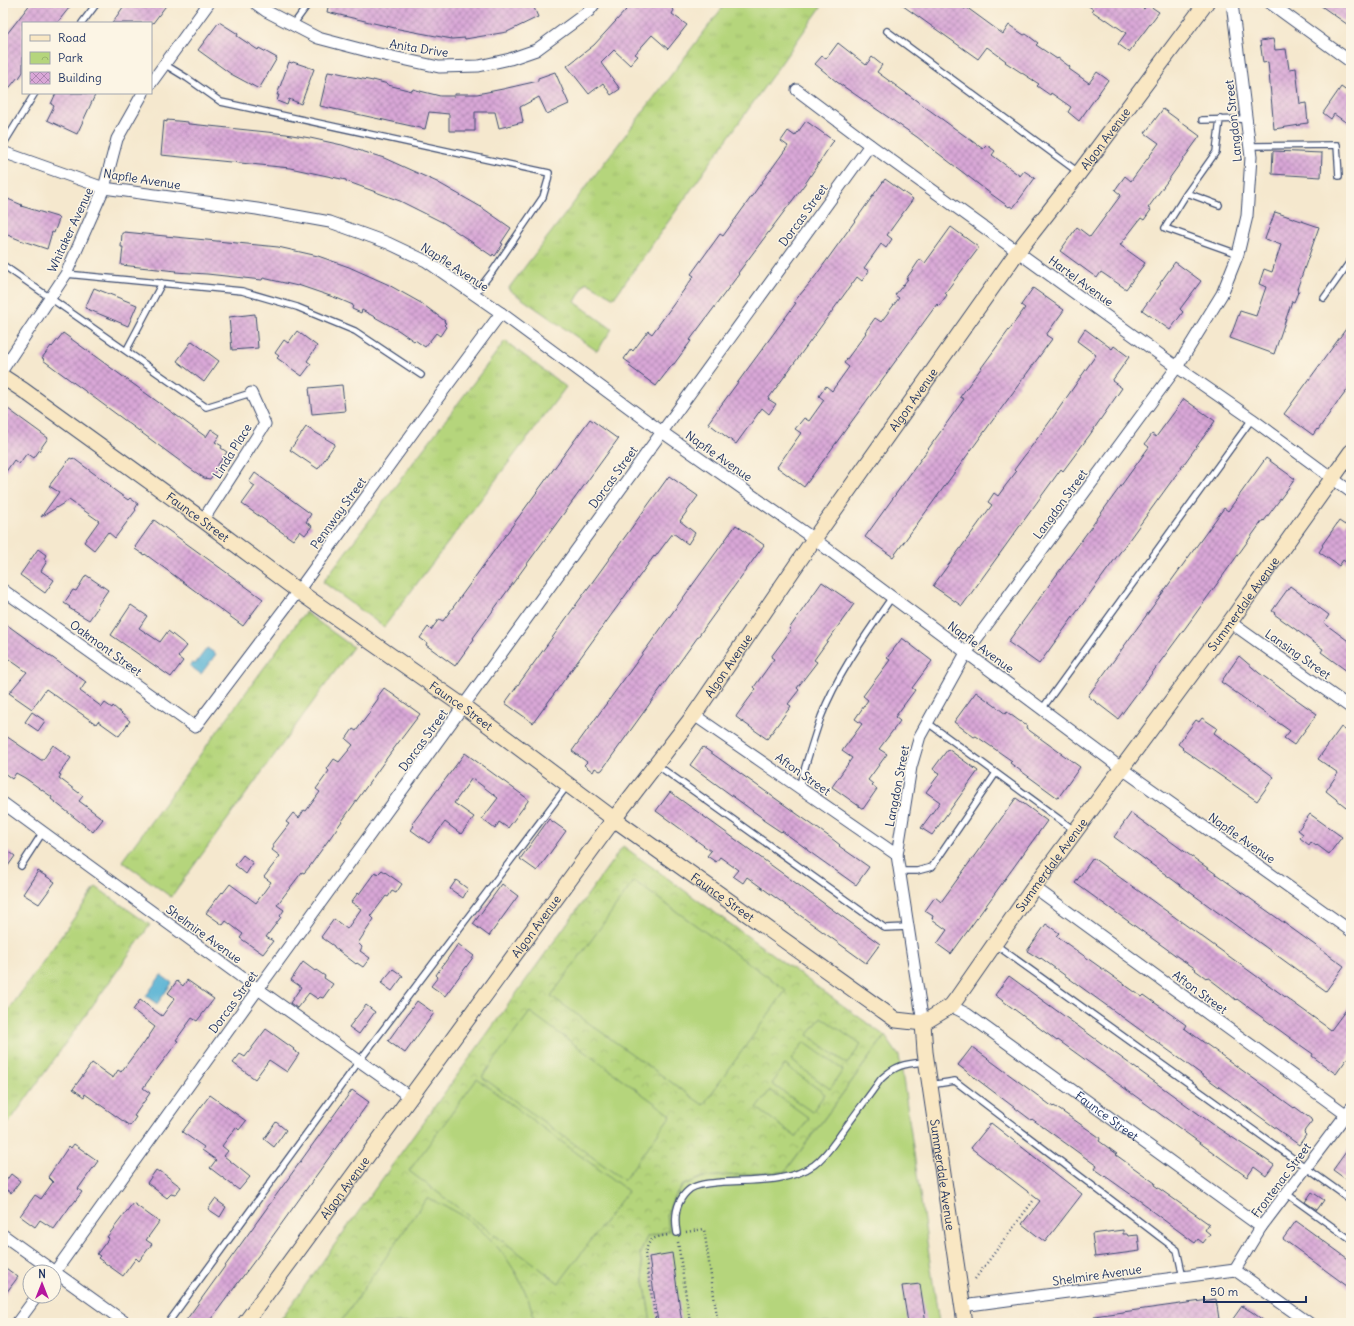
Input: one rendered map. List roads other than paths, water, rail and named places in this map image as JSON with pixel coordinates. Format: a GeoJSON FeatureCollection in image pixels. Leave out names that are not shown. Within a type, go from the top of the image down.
{"type":"FeatureCollection","features":[{"type":"Feature","properties":{"kind":"street"},"geometry":{"type":"LineString","coordinates":[[152,82],[209,3]]}},
{"type":"Feature","properties":{"kind":"street","name":"Anita Drive"},"geometry":{"type":"LineString","coordinates":[[255,3],[266,11],[318,38],[375,53],[439,67],[479,66],[536,50],[589,11],[594,3]]}},
{"type":"Feature","properties":{"kind":"street","name":"Langdon Street"},"geometry":{"type":"LineString","coordinates":[[923,1023],[897,855],[911,767],[920,736],[966,653],[1177,367],[1222,294],[1238,254],[1247,216],[1251,157],[1232,3]]}},
{"type":"Feature","properties":{"kind":"street"},"geometry":{"type":"LineString","coordinates":[[1270,3],[1351,62]]}},
{"type":"Feature","properties":{"kind":"street","name":"Algon Avenue"},"geometry":{"type":"LineString","coordinates":[[245,1323],[614,819],[694,715],[814,539],[1018,251],[1080,173],[1201,5]]}},
{"type":"Feature","properties":{"kind":"street","name":"Hartel Avenue"},"geometry":{"type":"LineString","coordinates":[[797,90],[870,145],[1177,367],[1252,419],[1351,492]]}},
{"type":"Feature","properties":{"kind":"street","name":"Whitaker Avenue"},"geometry":{"type":"LineString","coordinates":[[3,369],[66,274],[104,188],[117,139],[142,94]]}},
{"type":"Feature","properties":{"kind":"street","name":"Dorcas Street"},"geometry":{"type":"LineString","coordinates":[[60,1264],[870,145]]}},
{"type":"Feature","properties":{"kind":"street","name":"Napfle Avenue"},"geometry":{"type":"LineString","coordinates":[[3,152],[104,188],[257,209],[330,222],[388,243],[426,261],[500,313],[662,432],[814,539],[1121,768],[1351,931]]}},
{"type":"Feature","properties":{"kind":"street","name":"Pennway Street"},"geometry":{"type":"LineString","coordinates":[[195,727],[298,591],[500,313]]}},
{"type":"Feature","properties":{"kind":"street","name":"Faunce Street"},"geometry":{"type":"LineString","coordinates":[[3,376],[203,520],[298,591],[463,706],[614,819],[896,1020],[923,1023]]}},
{"type":"Feature","properties":{"kind":"street","name":"Linda Place"},"geometry":{"type":"LineString","coordinates":[[203,520],[265,424],[251,393]]}},
{"type":"Feature","properties":{"kind":"street","name":"Summerdale Avenue"},"geometry":{"type":"LineString","coordinates":[[965,1323],[926,1062],[923,1023],[951,1006],[957,998],[1075,830],[1230,622],[1351,452]]}},
{"type":"Feature","properties":{"kind":"street","name":"Oakmont Street"},"geometry":{"type":"LineString","coordinates":[[3,590],[195,727]]}},
{"type":"Feature","properties":{"kind":"street","name":"Lansing Street"},"geometry":{"type":"LineString","coordinates":[[1230,622],[1351,707]]}},
{"type":"Feature","properties":{"kind":"street","name":"Afton Street"},"geometry":{"type":"LineString","coordinates":[[694,715],[897,855]]}},
{"type":"Feature","properties":{"kind":"street","name":"Shelmire Avenue"},"geometry":{"type":"LineString","coordinates":[[3,803],[258,989],[360,1060],[410,1097]]}},
{"type":"Feature","properties":{"kind":"street","name":"Afton Street"},"geometry":{"type":"LineString","coordinates":[[1034,887],[1350,1113]]}},
{"type":"Feature","properties":{"kind":"street","name":"Faunce Street"},"geometry":{"type":"LineString","coordinates":[[951,1006],[967,1014],[1261,1228]]}},
{"type":"Feature","properties":{"kind":"street","name":"Frontenac Street"},"geometry":{"type":"LineString","coordinates":[[1235,1270],[1261,1228],[1350,1113]]}},
{"type":"Feature","properties":{"kind":"street"},"geometry":{"type":"LineString","coordinates":[[3,1235],[43,1264]]}},
{"type":"Feature","properties":{"kind":"street"},"geometry":{"type":"LineString","coordinates":[[1235,1270],[1309,1323]]}},
{"type":"Feature","properties":{"kind":"street","name":"Shelmire Avenue"},"geometry":{"type":"LineString","coordinates":[[962,1306],[1235,1270]]}},
{"type":"Feature","properties":{"kind":"street"},"geometry":{"type":"LineString","coordinates":[[62,1278],[126,1323]]}},
{"type":"Feature","properties":{"kind":"street"},"geometry":{"type":"LineString","coordinates":[[17,1323],[31,1304]]}},
{"type":"Feature","properties":{"kind":"lane"},"geometry":{"type":"LineString","coordinates":[[83,22],[97,3]]}},
{"type":"Feature","properties":{"kind":"lane"},"geometry":{"type":"LineString","coordinates":[[293,25],[309,3]]}},
{"type":"Feature","properties":{"kind":"lane"},"geometry":{"type":"LineString","coordinates":[[887,31],[1080,173]]}},
{"type":"Feature","properties":{"kind":"lane"},"geometry":{"type":"LineString","coordinates":[[164,64],[221,102],[549,173],[543,197],[492,272],[474,295]]}},
{"type":"Feature","properties":{"kind":"lane"},"geometry":{"type":"LineString","coordinates":[[3,145],[34,94]]}},
{"type":"Feature","properties":{"kind":"lane"},"geometry":{"type":"LineString","coordinates":[[1220,119],[1216,152],[1187,193],[1165,228],[1238,254]]}},
{"type":"Feature","properties":{"kind":"lane"},"geometry":{"type":"LineString","coordinates":[[1202,120],[1246,119]]}},
{"type":"Feature","properties":{"kind":"lane"},"geometry":{"type":"LineString","coordinates":[[1250,146],[1338,145],[1338,176]]}},
{"type":"Feature","properties":{"kind":"lane"},"geometry":{"type":"LineString","coordinates":[[1187,193],[1219,205]]}},
{"type":"Feature","properties":{"kind":"lane"},"geometry":{"type":"LineString","coordinates":[[1324,298],[1351,260]]}},
{"type":"Feature","properties":{"kind":"lane"},"geometry":{"type":"LineString","coordinates":[[3,265],[206,407],[251,393]]}},
{"type":"Feature","properties":{"kind":"lane"},"geometry":{"type":"LineString","coordinates":[[66,274],[242,291],[297,307],[355,330],[421,375]]}},
{"type":"Feature","properties":{"kind":"lane"},"geometry":{"type":"LineString","coordinates":[[126,351],[162,283]]}},
{"type":"Feature","properties":{"kind":"lane"},"geometry":{"type":"LineString","coordinates":[[1042,708],[1252,419]]}},
{"type":"Feature","properties":{"kind":"lane"},"geometry":{"type":"LineString","coordinates":[[799,787],[822,716],[840,676],[892,597]]}},
{"type":"Feature","properties":{"kind":"lane"},"geometry":{"type":"LineString","coordinates":[[928,723],[1075,830]]}},
{"type":"Feature","properties":{"kind":"lane"},"geometry":{"type":"LineString","coordinates":[[656,764],[885,928],[908,926]]}},
{"type":"Feature","properties":{"kind":"lane"},"geometry":{"type":"LineString","coordinates":[[900,871],[917,871],[932,867],[996,773]]}},
{"type":"Feature","properties":{"kind":"lane"},"geometry":{"type":"LineString","coordinates":[[168,1323],[360,1060],[568,785]]}},
{"type":"Feature","properties":{"kind":"lane"},"geometry":{"type":"LineString","coordinates":[[21,866],[43,832]]}},
{"type":"Feature","properties":{"kind":"lane"},"geometry":{"type":"LineString","coordinates":[[994,944],[1351,1200]]}},
{"type":"Feature","properties":{"kind":"lane"},"geometry":{"type":"LineString","coordinates":[[677,1233],[675,1220],[676,1211],[681,1200],[690,1189],[703,1184],[779,1178],[798,1174],[814,1165],[826,1154],[881,1079],[890,1070],[904,1064],[926,1062]]}},
{"type":"Feature","properties":{"kind":"lane"},"geometry":{"type":"LineString","coordinates":[[930,1085],[955,1081],[1177,1250],[1183,1277]]}},
{"type":"Feature","properties":{"kind":"lane"},"geometry":{"type":"LineString","coordinates":[[1287,1194],[1351,1240]]}},
{"type":"Feature","properties":{"kind":"water"},"geometry":{"type":"Polygon","coordinates":[[[207,648],[216,654],[201,674],[190,666],[192,663],[195,664],[207,648]]]}},
{"type":"Feature","properties":{"kind":"water"},"geometry":{"type":"Polygon","coordinates":[[[161,975],[172,983],[157,1004],[146,996],[161,975]]]}}]}
